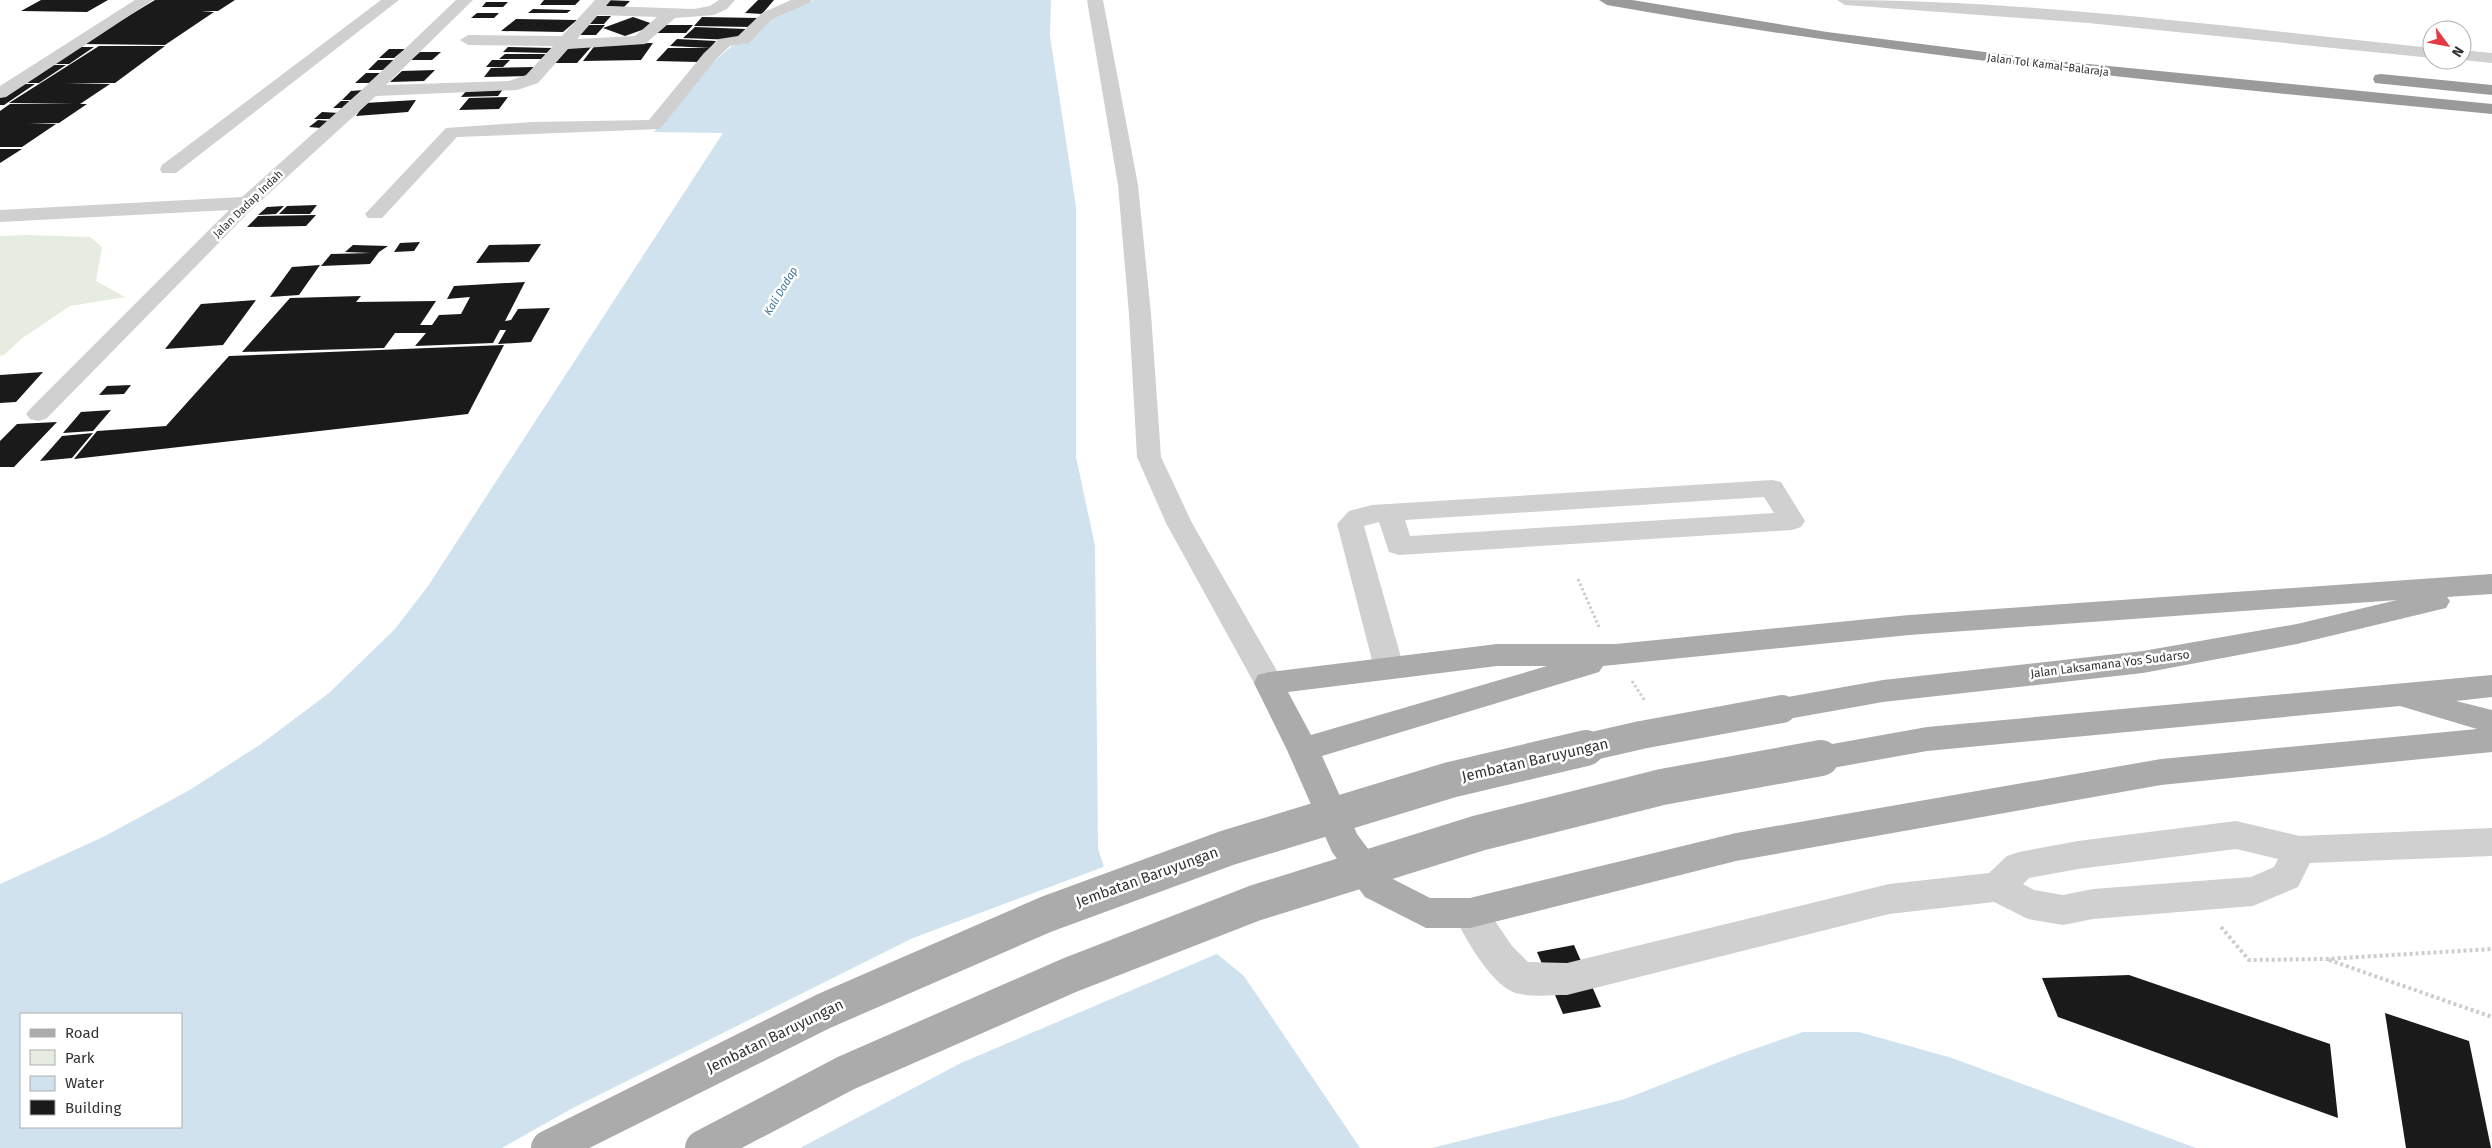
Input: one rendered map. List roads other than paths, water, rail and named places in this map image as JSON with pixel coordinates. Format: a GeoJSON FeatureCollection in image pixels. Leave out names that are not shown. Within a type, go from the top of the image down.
{"type":"FeatureCollection","features":[{"type":"Feature","properties":{"kind":"highway","name":"Jalan Tol Kamal–Balaraja"},"geometry":{"type":"LineString","coordinates":[[1607,0],[1676,13],[1912,48],[2124,74],[2492,109]]}},
{"type":"Feature","properties":{"kind":"highway"},"geometry":{"type":"LineString","coordinates":[[2363,78],[2492,90]]}},
{"type":"Feature","properties":{"kind":"main road"},"geometry":{"type":"LineString","coordinates":[[2492,586],[1909,625],[1616,655],[1497,655],[1269,683],[1303,750],[1344,842],[1377,887],[1426,913],[1470,913],[1736,847],[2161,772],[2492,740]]}},
{"type":"Feature","properties":{"kind":"main road","name":"Jalan Laksamana Yos Sudarso"},"geometry":{"type":"LineString","coordinates":[[1782,709],[1883,691],[2143,662],[2297,634],[2492,586]]}},
{"type":"Feature","properties":{"kind":"main road"},"geometry":{"type":"LineString","coordinates":[[1303,750],[1616,655]]}},
{"type":"Feature","properties":{"kind":"main road"},"geometry":{"type":"LineString","coordinates":[[704,1148],[855,1069],[1070,975],[1255,903],[1479,833],[1662,787],[1927,739],[2492,686]]}},
{"type":"Feature","properties":{"kind":"main road"},"geometry":{"type":"LineString","coordinates":[[2395,695],[2492,722]]}},
{"type":"Feature","properties":{"kind":"main road","name":"Jembatan Baruyungan"},"geometry":{"type":"LineString","coordinates":[[549,1148],[824,1011],[1047,914],[1227,848],[1450,780],[1640,735],[1782,709]]}},
{"type":"Feature","properties":{"kind":"street"},"geometry":{"type":"LineString","coordinates":[[0,93],[145,0]]}},
{"type":"Feature","properties":{"kind":"street"},"geometry":{"type":"LineString","coordinates":[[169,169],[391,0]]}},
{"type":"Feature","properties":{"kind":"street","name":"Jalan Dadap Indah"},"geometry":{"type":"LineString","coordinates":[[38,414],[247,203],[371,91],[465,0]]}},
{"type":"Feature","properties":{"kind":"street"},"geometry":{"type":"LineString","coordinates":[[651,12],[662,0]]}},
{"type":"Feature","properties":{"kind":"street"},"geometry":{"type":"LineString","coordinates":[[371,91],[517,85],[532,79],[598,5],[651,12],[710,12],[718,10],[728,0]]}},
{"type":"Feature","properties":{"kind":"street"},"geometry":{"type":"LineString","coordinates":[[375,214],[452,132],[511,130],[532,127],[654,125],[710,56],[725,42],[744,40],[767,16],[804,0]]}},
{"type":"Feature","properties":{"kind":"street"},"geometry":{"type":"LineString","coordinates":[[1095,0],[1128,185],[1140,314],[1149,457],[1179,523],[1269,683]]}},
{"type":"Feature","properties":{"kind":"street"},"geometry":{"type":"LineString","coordinates":[[1845,0],[2088,18],[2422,52]]}},
{"type":"Feature","properties":{"kind":"street"},"geometry":{"type":"LineString","coordinates":[[2029,0],[2088,18]]}},
{"type":"Feature","properties":{"kind":"street"},"geometry":{"type":"LineString","coordinates":[[468,40],[639,41],[671,13]]}},
{"type":"Feature","properties":{"kind":"street"},"geometry":{"type":"LineString","coordinates":[[2472,56],[2492,58]]}},
{"type":"Feature","properties":{"kind":"street"},"geometry":{"type":"LineString","coordinates":[[0,216],[247,203]]}},
{"type":"Feature","properties":{"kind":"street"},"geometry":{"type":"LineString","coordinates":[[1389,668],[1350,524],[1358,517],[1390,513],[1772,488],[1792,521],[1400,546],[1390,513]]}},
{"type":"Feature","properties":{"kind":"street"},"geometry":{"type":"LineString","coordinates":[[1998,887],[2019,866],[2078,855],[2236,835],[2300,850],[2492,842]]}},
{"type":"Feature","properties":{"kind":"street"},"geometry":{"type":"LineString","coordinates":[[1470,913],[1499,957],[1520,978],[1568,978],[1889,899],[1998,887],[2028,904],[2063,910],[2093,904],[2253,891],[2286,877],[2300,850]]}},
{"type":"Feature","properties":{"kind":"water","name":"Kali Dadap"},"geometry":{"type":"Polygon","coordinates":[[[814,0],[1051,0],[1050,36],[1076,207],[1076,457],[1095,546],[1098,848],[1109,883],[1201,941],[1244,976],[1360,1148],[0,1148],[0,884],[103,837],[188,791],[261,744],[329,693],[395,629],[428,586],[723,133],[654,132],[706,68],[732,46],[743,43],[778,13],[814,0]]]}},
{"type":"Feature","properties":{"kind":"water"},"geometry":{"type":"Polygon","coordinates":[[[1803,1032],[1859,1032],[1952,1058],[2196,1148],[1432,1148],[1625,1099],[1737,1055],[1803,1032]]]}}]}
